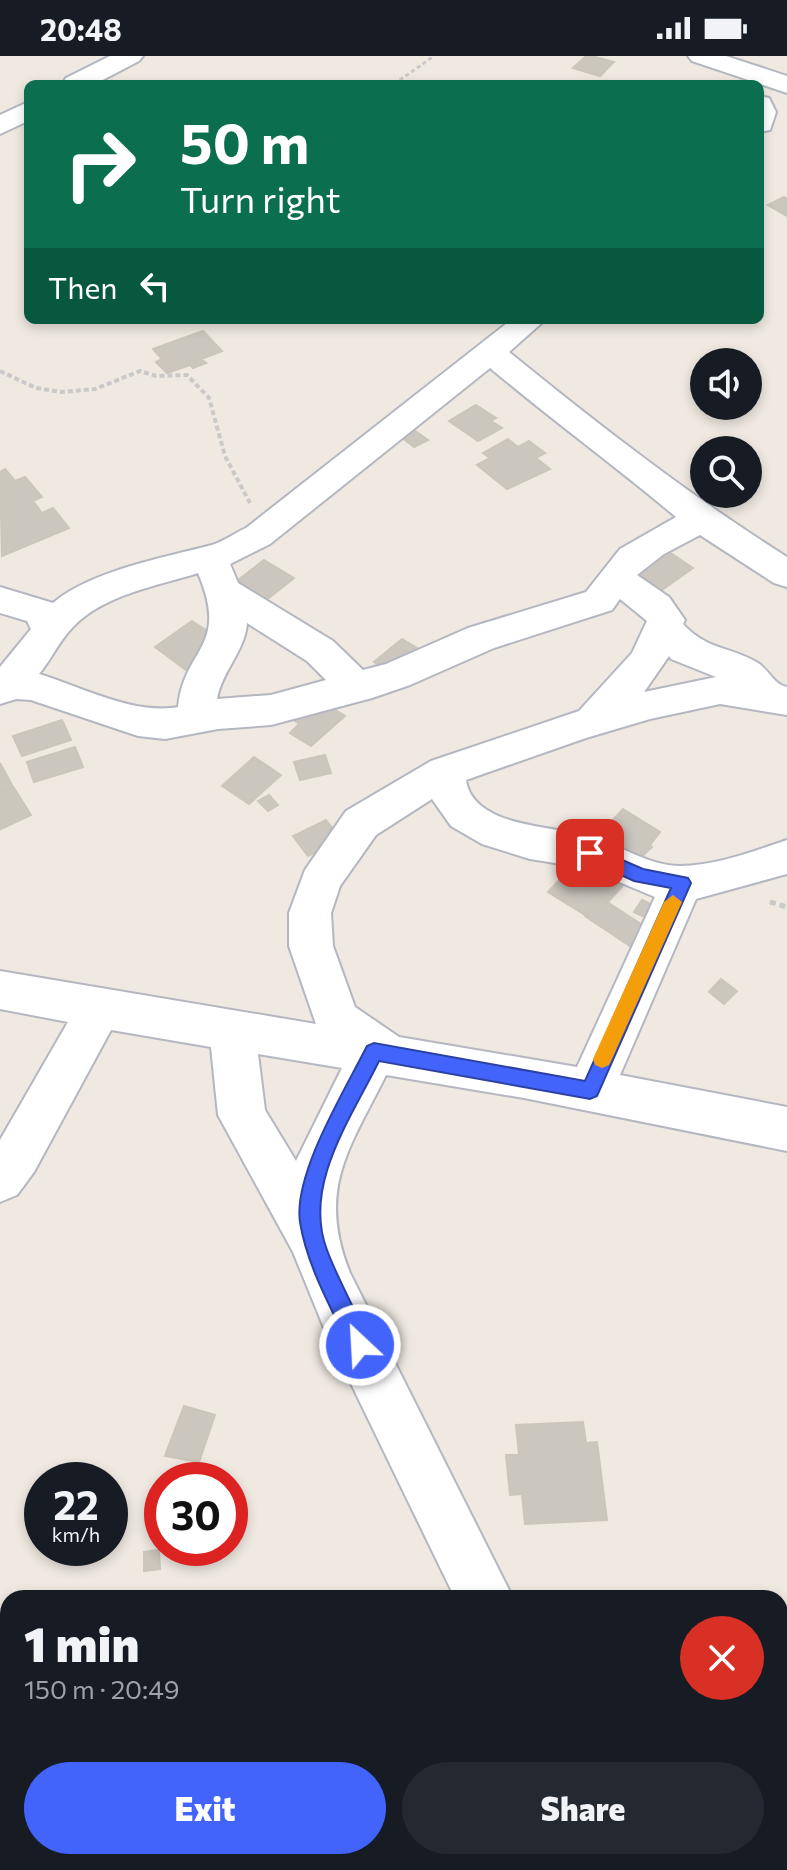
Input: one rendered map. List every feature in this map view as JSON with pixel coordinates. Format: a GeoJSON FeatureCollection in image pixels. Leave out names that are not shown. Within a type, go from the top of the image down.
{"type":"FeatureCollection","features":[{"type":"Feature","properties":{"kind":"street"},"geometry":{"type":"LineString","coordinates":[[83,80],[130,56]]}},
{"type":"Feature","properties":{"kind":"street"},"geometry":{"type":"LineString","coordinates":[[701,56],[743,77]]}},
{"type":"Feature","properties":{"kind":"street"},"geometry":{"type":"LineString","coordinates":[[764,81],[787,85]]}},
{"type":"Feature","properties":{"kind":"street"},"geometry":{"type":"LineString","coordinates":[[0,126],[24,112]]}},
{"type":"Feature","properties":{"kind":"street"},"geometry":{"type":"LineString","coordinates":[[0,690],[28,662],[68,609],[79,601],[133,580],[242,547],[525,324]]}},
{"type":"Feature","properties":{"kind":"street"},"geometry":{"type":"LineString","coordinates":[[490,352],[592,436],[635,465],[701,519],[787,574]]}},
{"type":"Feature","properties":{"kind":"street"},"geometry":{"type":"LineString","coordinates":[[0,690],[16,685],[32,686],[138,721],[165,724],[271,710],[358,688],[397,675],[481,638],[599,601],[610,590],[625,565],[645,549],[701,519]]}},
{"type":"Feature","properties":{"kind":"street"},"geometry":{"type":"LineString","coordinates":[[198,718],[199,689],[205,672],[222,648],[227,630],[224,591],[208,557]]}},
{"type":"Feature","properties":{"kind":"street"},"geometry":{"type":"LineString","coordinates":[[592,722],[640,672],[656,648],[664,627],[663,613],[615,578]]}},
{"type":"Feature","properties":{"kind":"street"},"geometry":{"type":"LineString","coordinates":[[224,591],[320,651],[358,688]]}},
{"type":"Feature","properties":{"kind":"street"},"geometry":{"type":"LineString","coordinates":[[0,600],[40,612],[51,630]]}},
{"type":"Feature","properties":{"kind":"street"},"geometry":{"type":"LineString","coordinates":[[664,627],[684,649],[745,673],[778,699]]}},
{"type":"Feature","properties":{"kind":"street"},"geometry":{"type":"LineString","coordinates":[[381,1053],[337,1020],[311,946],[310,913],[320,882],[361,823],[445,772],[592,722],[720,690],[778,699]]}},
{"type":"Feature","properties":{"kind":"street"},"geometry":{"type":"LineString","coordinates":[[445,772],[445,783],[472,821],[544,846],[590,853],[640,876],[682,883],[763,866],[787,857]]}},
{"type":"Feature","properties":{"kind":"street"},"geometry":{"type":"LineString","coordinates":[[590,1090],[682,883]]}},
{"type":"Feature","properties":{"kind":"street"},"geometry":{"type":"LineString","coordinates":[[0,990],[99,1009],[381,1053],[787,1129]]}},
{"type":"Feature","properties":{"kind":"street"},"geometry":{"type":"LineString","coordinates":[[0,1179],[17,1156],[99,1009]]}},
{"type":"Feature","properties":{"kind":"street"},"geometry":{"type":"LineString","coordinates":[[232,1029],[242,1115],[293,1201],[400,1428],[481,1590]]}},
{"type":"Feature","properties":{"kind":"street"},"geometry":{"type":"LineString","coordinates":[[316,1249],[309,1218],[319,1163],[381,1053]]}},
{"type":"Feature","properties":{"kind":"path"},"geometry":{"type":"LineString","coordinates":[[400,80],[434,56]]}},
{"type":"Feature","properties":{"kind":"path"},"geometry":{"type":"LineString","coordinates":[[0,371],[36,388],[61,392],[95,389],[140,371],[156,376],[182,375],[192,378],[214,404],[217,427],[235,476],[268,528]]}},
{"type":"Feature","properties":{"kind":"building"},"geometry":{"type":"Polygon","coordinates":[[[586,56],[614,62],[600,76],[573,68],[586,56]]]}},
{"type":"Feature","properties":{"kind":"building"},"geometry":{"type":"Polygon","coordinates":[[[784,197],[787,199],[787,216],[768,205],[784,197]]]}},
{"type":"Feature","properties":{"kind":"building"},"geometry":{"type":"Polygon","coordinates":[[[203,331],[222,351],[201,359],[206,363],[167,373],[156,362],[162,359],[153,349],[203,331]]]}},
{"type":"Feature","properties":{"kind":"building"},"geometry":{"type":"Polygon","coordinates":[[[476,405],[496,418],[491,421],[502,428],[478,441],[449,421],[476,405]]]}},
{"type":"Feature","properties":{"kind":"building"},"geometry":{"type":"Polygon","coordinates":[[[414,430],[428,440],[414,447],[401,437],[414,430]]]}},
{"type":"Feature","properties":{"kind":"building"},"geometry":{"type":"Polygon","coordinates":[[[508,439],[518,447],[529,441],[545,453],[536,458],[550,469],[507,489],[477,465],[490,458],[483,453],[508,439]]]}},
{"type":"Feature","properties":{"kind":"building"},"geometry":{"type":"Polygon","coordinates":[[[5,469],[15,481],[25,477],[42,497],[33,501],[42,513],[53,508],[69,528],[2,556],[0,472],[5,469]]]}},
{"type":"Feature","properties":{"kind":"building"},"geometry":{"type":"Polygon","coordinates":[[[660,546],[693,568],[652,597],[620,574],[660,546]]]}},
{"type":"Feature","properties":{"kind":"building"},"geometry":{"type":"Polygon","coordinates":[[[264,560],[294,578],[260,605],[229,587],[264,560]]]}},
{"type":"Feature","properties":{"kind":"building"},"geometry":{"type":"Polygon","coordinates":[[[192,621],[223,641],[186,670],[155,647],[192,621]]]}},
{"type":"Feature","properties":{"kind":"building"},"geometry":{"type":"Polygon","coordinates":[[[402,639],[422,651],[394,675],[374,662],[402,639]]]}},
{"type":"Feature","properties":{"kind":"building"},"geometry":{"type":"Polygon","coordinates":[[[319,700],[345,716],[311,746],[290,733],[299,724],[295,721],[319,700]]]}},
{"type":"Feature","properties":{"kind":"building"},"geometry":{"type":"Polygon","coordinates":[[[62,720],[71,740],[22,756],[13,736],[62,720]]]}},
{"type":"Feature","properties":{"kind":"building"},"geometry":{"type":"Polygon","coordinates":[[[75,747],[83,767],[34,782],[27,762],[75,747]]]}},
{"type":"Feature","properties":{"kind":"building"},"geometry":{"type":"Polygon","coordinates":[[[325,755],[331,773],[300,780],[294,762],[325,755]]]}},
{"type":"Feature","properties":{"kind":"building"},"geometry":{"type":"Polygon","coordinates":[[[254,757],[281,775],[249,804],[222,786],[254,757]]]}},
{"type":"Feature","properties":{"kind":"building"},"geometry":{"type":"Polygon","coordinates":[[[0,763],[13,787],[0,792],[0,763]]]}},
{"type":"Feature","properties":{"kind":"building"},"geometry":{"type":"Polygon","coordinates":[[[14,788],[31,815],[1,829],[0,794],[14,788]]]}},
{"type":"Feature","properties":{"kind":"building"},"geometry":{"type":"Polygon","coordinates":[[[269,795],[278,805],[268,811],[258,801],[269,795]]]}},
{"type":"Feature","properties":{"kind":"building"},"geometry":{"type":"Polygon","coordinates":[[[623,809],[660,832],[650,845],[652,847],[637,861],[591,843],[623,809]]]}},
{"type":"Feature","properties":{"kind":"building"},"geometry":{"type":"Polygon","coordinates":[[[326,820],[341,839],[308,856],[293,836],[326,820]]]}},
{"type":"Feature","properties":{"kind":"building"},"geometry":{"type":"Polygon","coordinates":[[[581,856],[625,883],[609,901],[601,897],[585,915],[548,892],[581,856]]]}},
{"type":"Feature","properties":{"kind":"building"},"geometry":{"type":"Polygon","coordinates":[[[601,898],[656,934],[639,952],[585,916],[601,898]]]}},
{"type":"Feature","properties":{"kind":"building"},"geometry":{"type":"Polygon","coordinates":[[[642,900],[659,908],[651,920],[634,912],[642,900]]]}},
{"type":"Feature","properties":{"kind":"building"},"geometry":{"type":"Polygon","coordinates":[[[721,979],[737,991],[724,1004],[709,992],[721,979]]]}},
{"type":"Feature","properties":{"kind":"building"},"geometry":{"type":"Polygon","coordinates":[[[184,1406],[215,1415],[199,1462],[165,1456],[184,1406]]]}},
{"type":"Feature","properties":{"kind":"building"},"geometry":{"type":"Polygon","coordinates":[[[583,1422],[586,1443],[597,1442],[607,1520],[525,1524],[522,1494],[510,1495],[506,1455],[519,1455],[516,1425],[583,1422]]]}},
{"type":"Feature","properties":{"kind":"building"},"geometry":{"type":"Polygon","coordinates":[[[144,1566],[160,1566],[160,1569],[144,1571],[144,1566]]]}},
{"type":"Feature","properties":{"kind":"slow traffic"},"geometry":{"type":"LineString","coordinates":[[602,1059],[673,902]]}},
{"type":"Feature","properties":{"kind":"route"},"geometry":{"type":"LineString","coordinates":[[360,1345],[316,1249],[309,1218],[319,1163],[374,1052],[590,1090],[682,883],[640,876],[590,853]]}}]}
